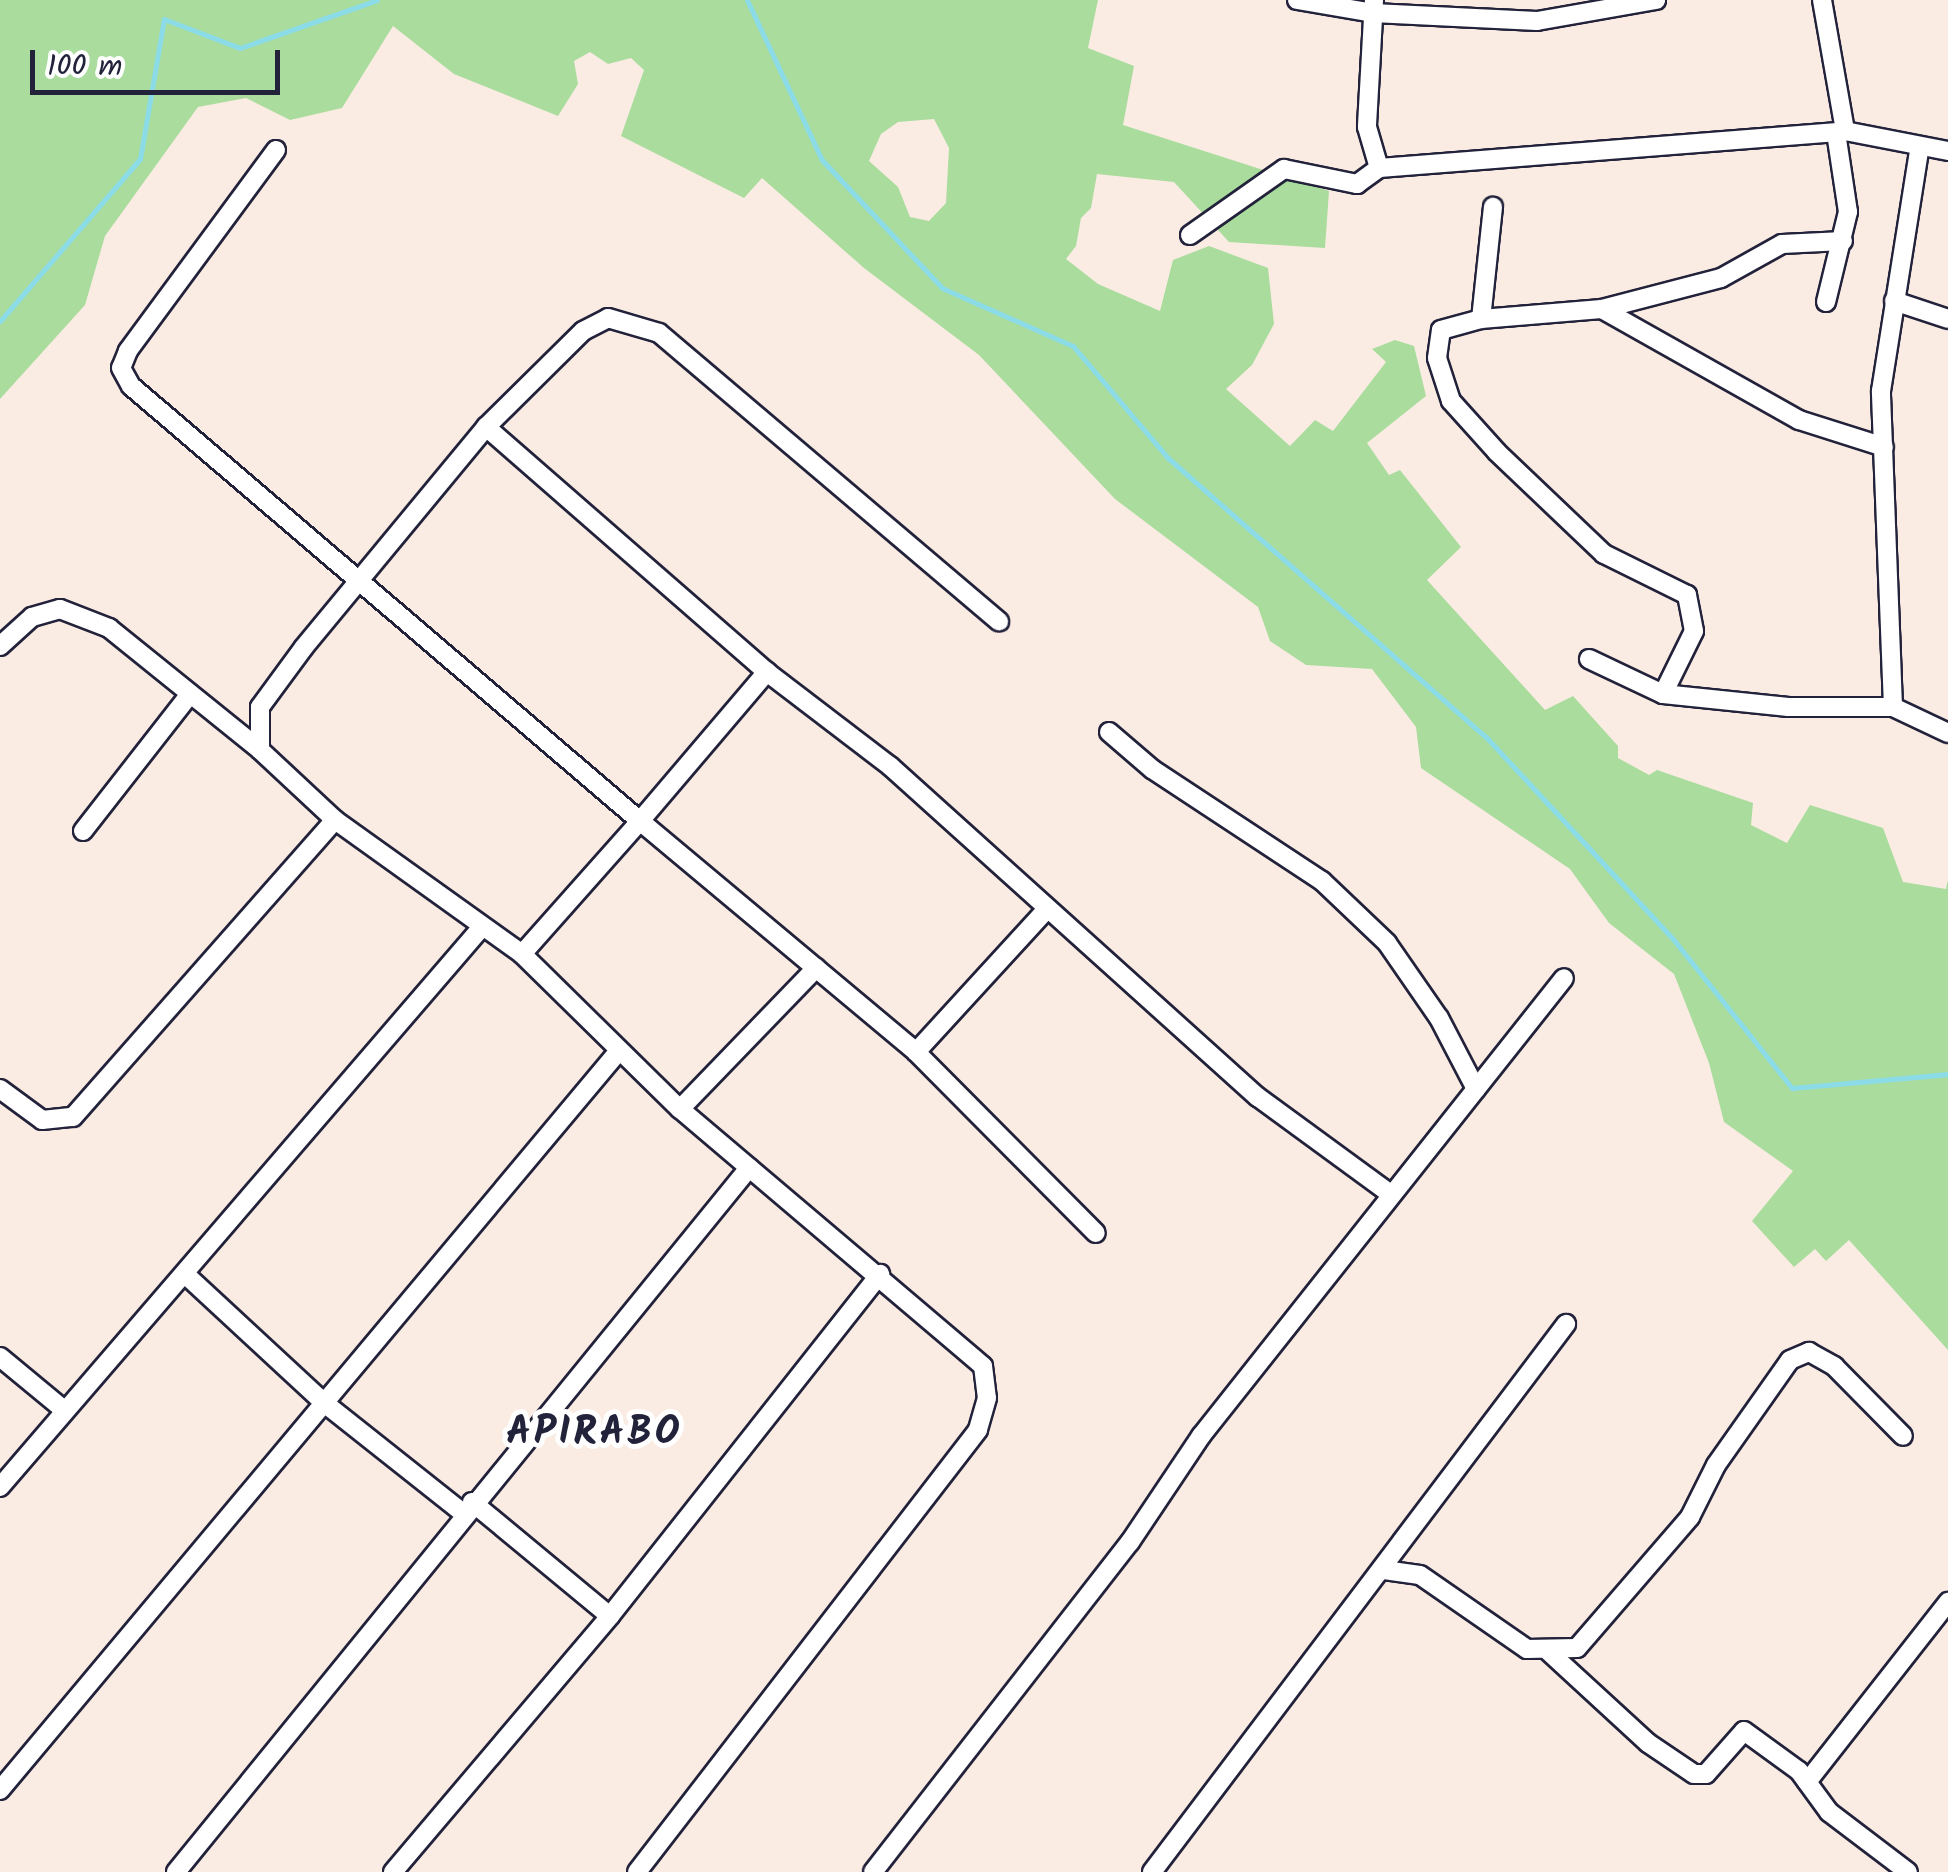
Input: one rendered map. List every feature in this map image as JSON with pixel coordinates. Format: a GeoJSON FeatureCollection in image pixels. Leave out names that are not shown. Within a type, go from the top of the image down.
{"type":"FeatureCollection","features":[{"type":"Feature","properties":{"kind":"street"},"geometry":{"type":"LineString","coordinates":[[1296,0],[1537,21],[1574,8],[1656,0]]}},
{"type":"Feature","properties":{"kind":"street"},"geometry":{"type":"LineString","coordinates":[[1822,0],[1847,176],[1843,241],[1826,302]]}},
{"type":"Feature","properties":{"kind":"street"},"geometry":{"type":"LineString","coordinates":[[1373,6],[1367,126],[1380,168]]}},
{"type":"Feature","properties":{"kind":"street"},"geometry":{"type":"LineString","coordinates":[[1190,235],[1284,169],[1357,184],[1380,168],[1840,132],[1948,151]]}},
{"type":"Feature","properties":{"kind":"street"},"geometry":{"type":"LineString","coordinates":[[1894,707],[1881,391],[1920,146]]}},
{"type":"Feature","properties":{"kind":"street"},"geometry":{"type":"LineString","coordinates":[[276,150],[120,368],[131,386],[916,1052],[1096,1233]]}},
{"type":"Feature","properties":{"kind":"street"},"geometry":{"type":"LineString","coordinates":[[1481,320],[1493,207]]}},
{"type":"Feature","properties":{"kind":"street"},"geometry":{"type":"LineString","coordinates":[[1663,694],[1694,632],[1687,595],[1604,554],[1451,402],[1435,341],[1442,330],[1481,320],[1602,309],[1722,278],[1782,244],[1843,241]]}},
{"type":"Feature","properties":{"kind":"street"},"geometry":{"type":"LineString","coordinates":[[1894,301],[1948,319]]}},
{"type":"Feature","properties":{"kind":"street"},"geometry":{"type":"LineString","coordinates":[[1602,309],[1799,420],[1884,447]]}},
{"type":"Feature","properties":{"kind":"street"},"geometry":{"type":"LineString","coordinates":[[260,750],[260,707],[361,578],[486,428],[583,331],[608,318],[631,320],[660,333],[999,621]]}},
{"type":"Feature","properties":{"kind":"street"},"geometry":{"type":"LineString","coordinates":[[486,428],[766,672],[890,766],[1045,911],[1258,1097],[1389,1193]]}},
{"type":"Feature","properties":{"kind":"street"},"geometry":{"type":"LineString","coordinates":[[0,646],[32,617],[60,609],[109,628],[260,750],[335,820],[522,954],[680,1109],[978,1357],[987,1398],[978,1430],[638,1872]]}},
{"type":"Feature","properties":{"kind":"street"},"geometry":{"type":"LineString","coordinates":[[1589,659],[1663,694],[1788,707],[1894,707],[1948,733]]}},
{"type":"Feature","properties":{"kind":"street"},"geometry":{"type":"LineString","coordinates":[[522,954],[766,672]]}},
{"type":"Feature","properties":{"kind":"street"},"geometry":{"type":"LineString","coordinates":[[83,832],[190,694]]}},
{"type":"Feature","properties":{"kind":"street"},"geometry":{"type":"LineString","coordinates":[[1109,732],[1152,769],[1322,881],[1387,943],[1439,1018],[1476,1089]]}},
{"type":"Feature","properties":{"kind":"street"},"geometry":{"type":"LineString","coordinates":[[0,1090],[42,1120],[73,1116],[335,820]]}},
{"type":"Feature","properties":{"kind":"street"},"geometry":{"type":"LineString","coordinates":[[916,1052],[1045,911]]}},
{"type":"Feature","properties":{"kind":"street"},"geometry":{"type":"LineString","coordinates":[[0,1487],[481,928]]}},
{"type":"Feature","properties":{"kind":"street"},"geometry":{"type":"LineString","coordinates":[[680,1109],[816,968]]}},
{"type":"Feature","properties":{"kind":"street"},"geometry":{"type":"LineString","coordinates":[[873,1872],[1389,1193],[1564,978]]}},
{"type":"Feature","properties":{"kind":"street"},"geometry":{"type":"LineString","coordinates":[[0,1790],[618,1052]]}},
{"type":"Feature","properties":{"kind":"street"},"geometry":{"type":"LineString","coordinates":[[176,1872],[325,1696],[467,1507],[750,1168]]}},
{"type":"Feature","properties":{"kind":"street"},"geometry":{"type":"LineString","coordinates":[[393,1872],[610,1616],[880,1274]]}},
{"type":"Feature","properties":{"kind":"street"},"geometry":{"type":"LineString","coordinates":[[186,1275],[323,1402],[610,1616]]}},
{"type":"Feature","properties":{"kind":"street"},"geometry":{"type":"LineString","coordinates":[[1152,1872],[1384,1570],[1566,1324]]}},
{"type":"Feature","properties":{"kind":"street"},"geometry":{"type":"LineString","coordinates":[[1384,1570],[1420,1574],[1527,1649],[1549,1652],[1576,1648],[1690,1517],[1716,1465],[1790,1360],[1809,1352],[1834,1366],[1902,1436]]}},
{"type":"Feature","properties":{"kind":"street"},"geometry":{"type":"LineString","coordinates":[[0,1358],[64,1410]]}},
{"type":"Feature","properties":{"kind":"street"},"geometry":{"type":"LineString","coordinates":[[1807,1782],[1948,1602]]}},
{"type":"Feature","properties":{"kind":"street"},"geometry":{"type":"LineString","coordinates":[[1549,1652],[1648,1743],[1694,1774],[1706,1774],[1738,1730],[1807,1782],[1814,1799],[1908,1872]]}},
{"type":"Feature","properties":{"kind":"green space"},"geometry":{"type":"Polygon","coordinates":[[[0,0],[1098,0],[1088,48],[1134,66],[1123,125],[1329,191],[1325,248],[1229,242],[1174,182],[1097,174],[1091,208],[1081,218],[1076,246],[1066,259],[1098,284],[1160,311],[1173,260],[1209,246],[1268,268],[1274,324],[1252,365],[1226,389],[1290,446],[1315,420],[1333,431],[1386,362],[1372,349],[1395,340],[1414,346],[1426,396],[1367,443],[1389,475],[1400,470],[1461,547],[1427,580],[1545,710],[1573,696],[1618,746],[1618,758],[1649,775],[1657,770],[1753,803],[1751,825],[1787,843],[1810,805],[1883,828],[1903,882],[1946,889],[1948,880],[1948,1350],[1849,1240],[1826,1261],[1815,1249],[1794,1267],[1752,1221],[1793,1171],[1724,1122],[1709,1063],[1674,974],[1609,923],[1570,869],[1421,768],[1416,727],[1372,669],[1306,665],[1270,641],[1258,607],[1115,499],[979,355],[864,268],[762,178],[744,198],[621,136],[644,70],[631,58],[608,64],[590,52],[574,61],[578,84],[558,116],[454,74],[393,26],[342,108],[290,120],[246,98],[198,107],[105,236],[85,305],[0,399],[0,0]],[[934,119],[898,122],[881,134],[869,161],[898,187],[910,217],[929,221],[946,203],[949,148],[934,119]]]}},
{"type":"Feature","properties":{"kind":"waterway"},"geometry":{"type":"LineString","coordinates":[[0,321],[140,159],[164,19],[240,48],[377,0]]}},
{"type":"Feature","properties":{"kind":"waterway"},"geometry":{"type":"LineString","coordinates":[[747,0],[822,160],[942,288],[1073,346],[1168,458],[1486,737],[1673,939],[1792,1088],[1948,1074]]}},
{"type":"Feature","properties":{"kind":"district","name":"APIRABO"},"geometry":{"type":"Point","coordinates":[594,1433]}}]}
